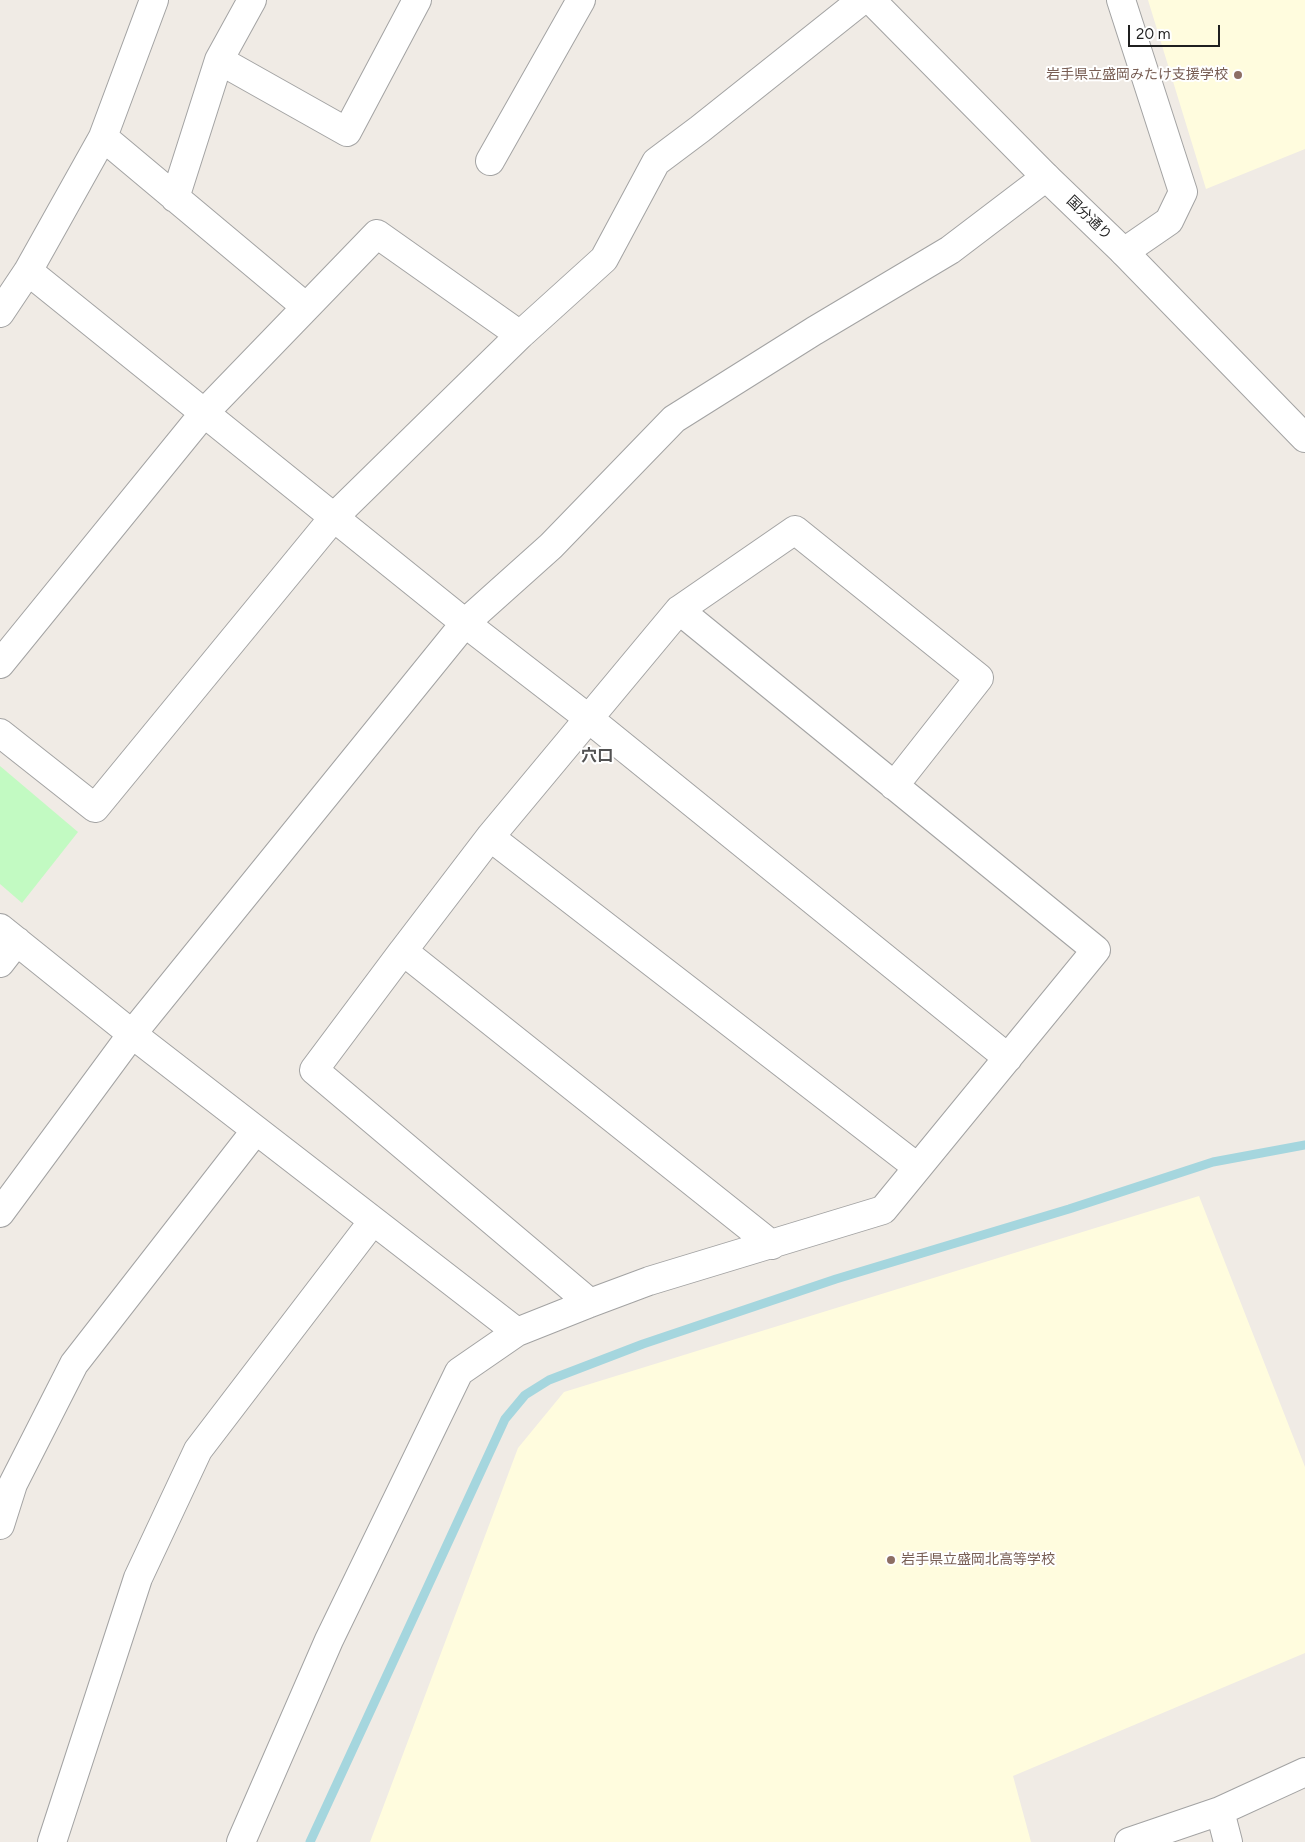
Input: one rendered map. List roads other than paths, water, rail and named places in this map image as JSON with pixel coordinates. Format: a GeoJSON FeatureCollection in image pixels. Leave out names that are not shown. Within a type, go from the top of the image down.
{"type":"FeatureCollection","features":[{"type":"Feature","properties":{"kind":"street"},"geometry":{"type":"LineString","coordinates":[[0,313],[28,271],[103,137],[154,0]]}},
{"type":"Feature","properties":{"kind":"street"},"geometry":{"type":"LineString","coordinates":[[175,198],[219,60],[252,0]]}},
{"type":"Feature","properties":{"kind":"street"},"geometry":{"type":"LineString","coordinates":[[219,60],[347,132],[417,0]]}},
{"type":"Feature","properties":{"kind":"street"},"geometry":{"type":"LineString","coordinates":[[490,161],[582,0]]}},
{"type":"Feature","properties":{"kind":"street"},"geometry":{"type":"LineString","coordinates":[[0,732],[95,808],[334,517],[520,335],[604,259],[656,162],[862,0]]}},
{"type":"Feature","properties":{"kind":"street","name":"国分通り"},"geometry":{"type":"LineString","coordinates":[[871,0],[1046,177],[1124,252],[1305,438]]}},
{"type":"Feature","properties":{"kind":"street"},"geometry":{"type":"LineString","coordinates":[[1121,0],[1183,192],[1169,222],[1124,252]]}},
{"type":"Feature","properties":{"kind":"street"},"geometry":{"type":"LineString","coordinates":[[103,137],[306,307]]}},
{"type":"Feature","properties":{"kind":"street"},"geometry":{"type":"LineString","coordinates":[[0,1213],[132,1034],[465,623],[551,546],[674,419],[814,331],[950,250],[1046,177]]}},
{"type":"Feature","properties":{"kind":"street"},"geometry":{"type":"LineString","coordinates":[[0,664],[204,413],[377,234],[520,335]]}},
{"type":"Feature","properties":{"kind":"street"},"geometry":{"type":"LineString","coordinates":[[28,271],[465,623],[588,718],[1008,1058]]}},
{"type":"Feature","properties":{"kind":"street"},"geometry":{"type":"LineString","coordinates":[[590,1303],[314,1070],[490,836],[679,610],[794,530],[979,678],[894,786]]}},
{"type":"Feature","properties":{"kind":"street"},"geometry":{"type":"LineString","coordinates":[[241,1842],[329,1640],[459,1372],[517,1332],[590,1303],[650,1282],[883,1210],[1096,950],[679,610]]}},
{"type":"Feature","properties":{"kind":"street"},"geometry":{"type":"LineString","coordinates":[[490,836],[917,1167]]}},
{"type":"Feature","properties":{"kind":"street"},"geometry":{"type":"LineString","coordinates":[[0,962],[8,934],[132,1034],[517,1332]]}},
{"type":"Feature","properties":{"kind":"street"},"geometry":{"type":"LineString","coordinates":[[403,951],[772,1245]]}},
{"type":"Feature","properties":{"kind":"street"},"geometry":{"type":"LineString","coordinates":[[0,1526],[13,1484],[74,1364],[256,1130]]}},
{"type":"Feature","properties":{"kind":"street"},"geometry":{"type":"LineString","coordinates":[[52,1842],[138,1578],[198,1450],[373,1221]]}},
{"type":"Feature","properties":{"kind":"street"},"geometry":{"type":"LineString","coordinates":[[1129,1842],[1220,1811],[1305,1772]]}},
{"type":"Feature","properties":{"kind":"street"},"geometry":{"type":"LineString","coordinates":[[1220,1811],[1228,1842]]}},
{"type":"Feature","properties":{"kind":"waterway"},"geometry":{"type":"LineString","coordinates":[[310,1842],[505,1419],[525,1395],[549,1380],[643,1344],[836,1279],[1069,1209],[1213,1162],[1305,1145]]}},
{"type":"Feature","properties":{"kind":"place","name":"岩手県立盛岡みたけ支援学校"},"geometry":{"type":"Point","coordinates":[1238,75]}},
{"type":"Feature","properties":{"kind":"place","name":"岩手県立盛岡北高等学校"},"geometry":{"type":"Point","coordinates":[891,1560]}},
{"type":"Feature","properties":{"kind":"district","name":"穴口"},"geometry":{"type":"Point","coordinates":[597,756]}}]}
